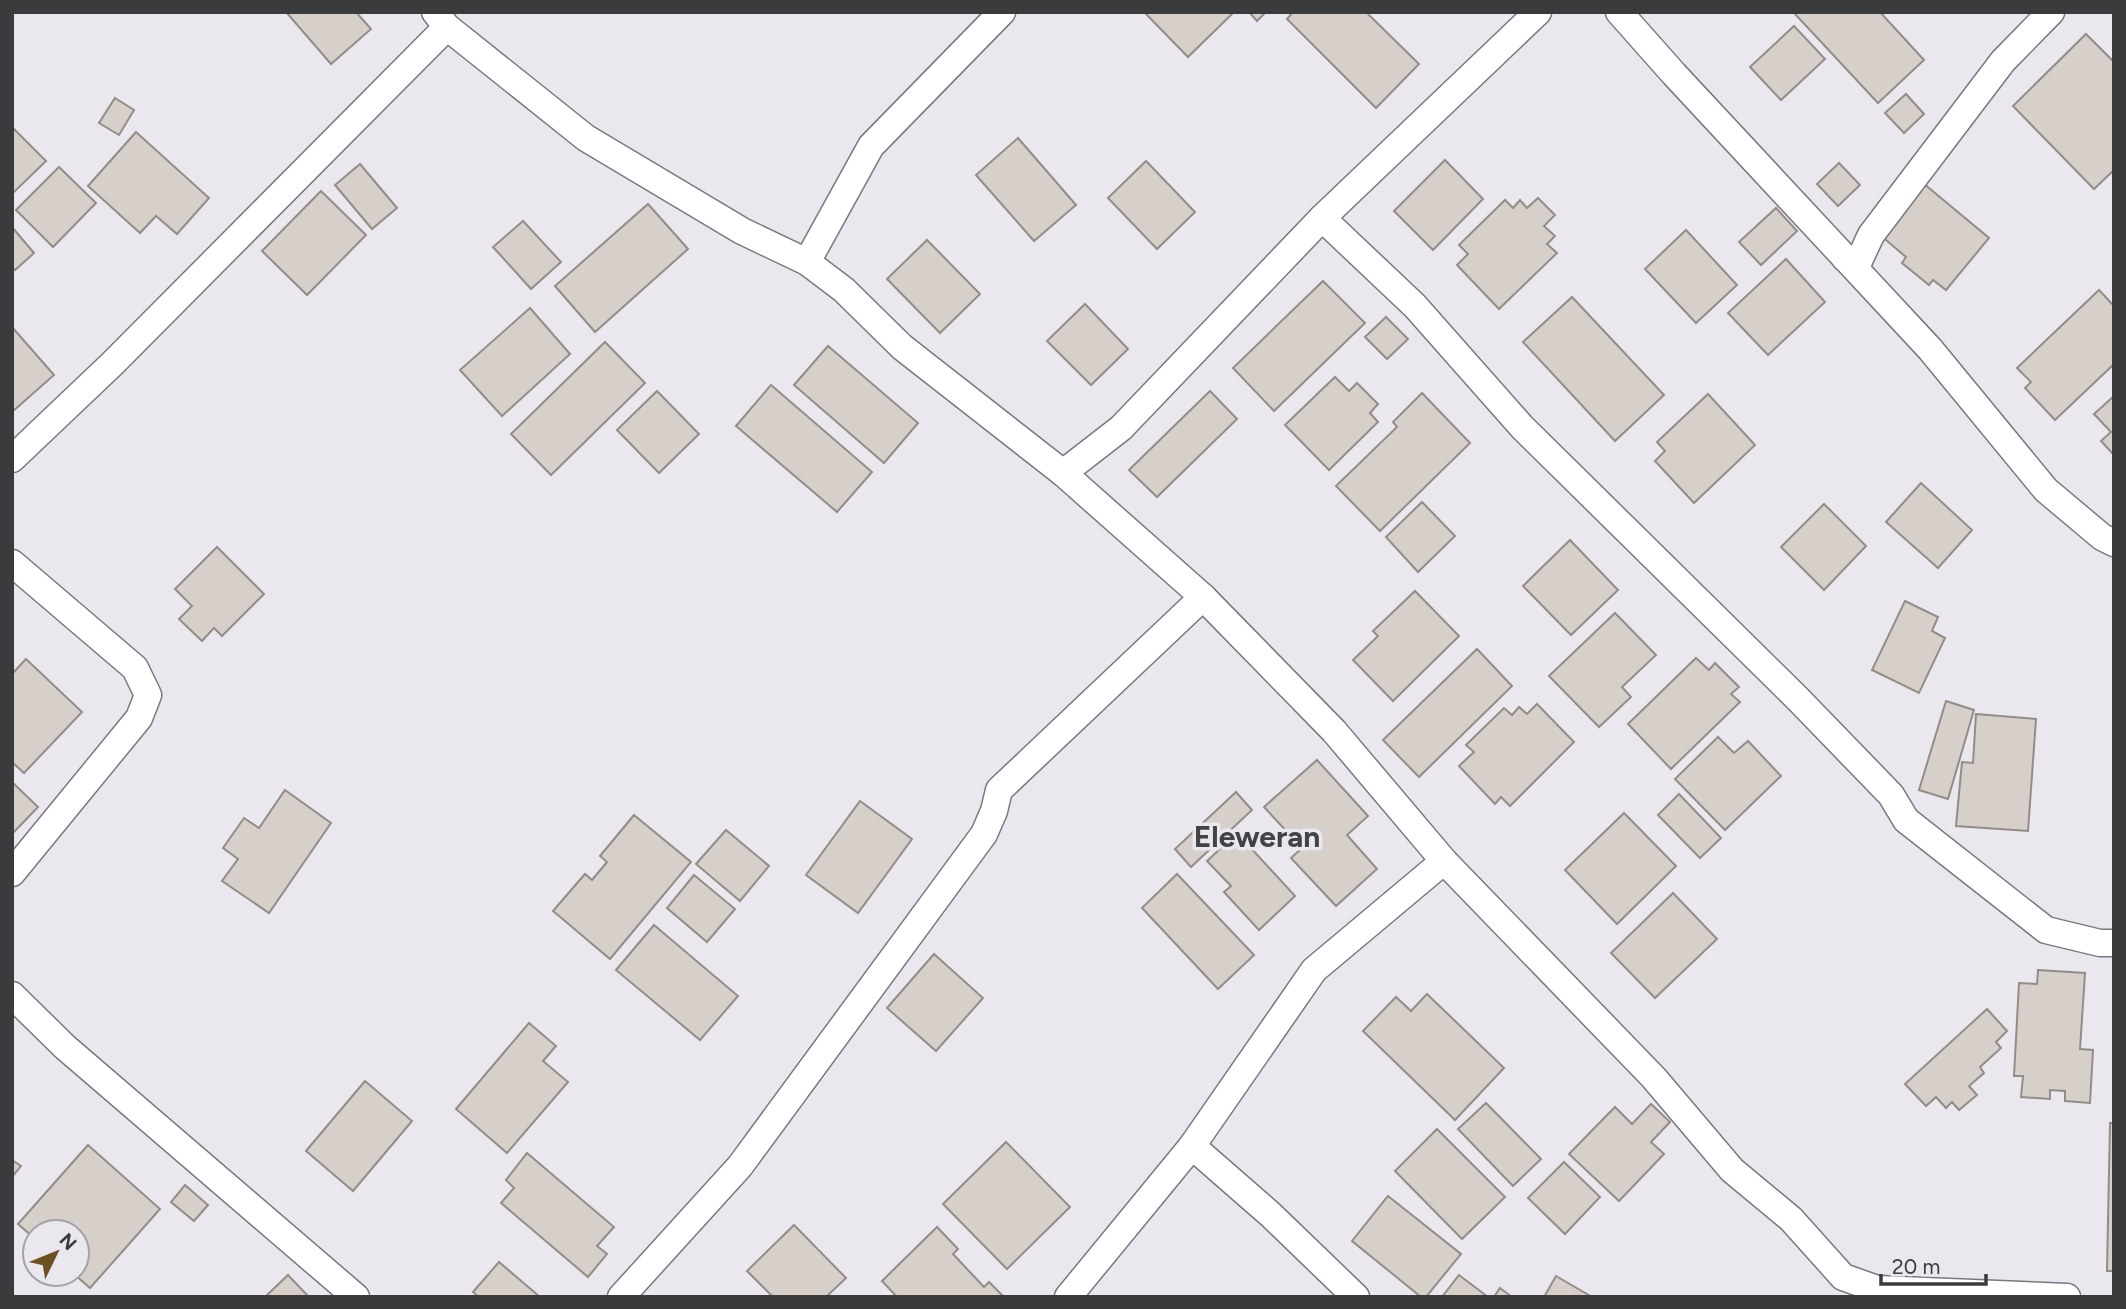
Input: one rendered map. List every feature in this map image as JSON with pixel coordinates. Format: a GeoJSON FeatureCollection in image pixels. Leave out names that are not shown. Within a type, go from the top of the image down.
{"type":"FeatureCollection","features":[{"type":"Feature","properties":{"kind":"street"},"geometry":{"type":"LineString","coordinates":[[807,262],[871,146],[1002,12]]}},
{"type":"Feature","properties":{"kind":"street"},"geometry":{"type":"LineString","coordinates":[[1063,473],[1121,428],[1322,218],[1538,12]]}},
{"type":"Feature","properties":{"kind":"street"},"geometry":{"type":"LineString","coordinates":[[1619,12],[1930,349],[2046,490],[2102,537],[2114,543]]}},
{"type":"Feature","properties":{"kind":"street"},"geometry":{"type":"LineString","coordinates":[[1845,258],[1857,265],[1871,235],[1995,72],[2051,12]]}},
{"type":"Feature","properties":{"kind":"street"},"geometry":{"type":"LineString","coordinates":[[12,459],[112,363],[441,20],[586,138],[742,231],[807,262],[844,290],[902,348],[1063,473],[1203,597],[1334,731],[1444,862],[1654,1079],[1732,1170],[1791,1219],[1843,1277],[1881,1293],[2067,1297]]}},
{"type":"Feature","properties":{"kind":"street"},"geometry":{"type":"LineString","coordinates":[[1322,218],[1415,306],[1522,427],[1882,785],[1906,820],[2046,930],[2100,943],[2114,943]]}},
{"type":"Feature","properties":{"kind":"street"},"geometry":{"type":"LineString","coordinates":[[12,564],[135,668],[148,695],[139,718],[12,873]]}},
{"type":"Feature","properties":{"kind":"street"},"geometry":{"type":"LineString","coordinates":[[621,1297],[748,1155],[984,834],[999,790],[1203,597]]}},
{"type":"Feature","properties":{"kind":"street"},"geometry":{"type":"LineString","coordinates":[[1069,1297],[1192,1146],[1314,970],[1444,862]]}},
{"type":"Feature","properties":{"kind":"street"},"geometry":{"type":"LineString","coordinates":[[12,995],[65,1047],[356,1297]]}},
{"type":"Feature","properties":{"kind":"street"},"geometry":{"type":"LineString","coordinates":[[1192,1146],[1271,1215],[1356,1297]]}},
{"type":"Feature","properties":{"kind":"building"},"geometry":{"type":"Polygon","coordinates":[[[286,12],[356,12],[371,29],[331,64],[286,12]]]}},
{"type":"Feature","properties":{"kind":"building"},"geometry":{"type":"Polygon","coordinates":[[[1144,12],[1234,12],[1188,57],[1144,12]]]}},
{"type":"Feature","properties":{"kind":"building"},"geometry":{"type":"Polygon","coordinates":[[[1249,12],[1266,12],[1257,21],[1249,12]]]}},
{"type":"Feature","properties":{"kind":"building"},"geometry":{"type":"Polygon","coordinates":[[[1293,12],[1366,12],[1419,64],[1376,108],[1287,19],[1293,12]]]}},
{"type":"Feature","properties":{"kind":"building"},"geometry":{"type":"Polygon","coordinates":[[[1880,12],[1924,60],[1878,103],[1795,14],[1880,12]]]}},
{"type":"Feature","properties":{"kind":"building"},"geometry":{"type":"Polygon","coordinates":[[[1794,26],[1825,59],[1781,100],[1750,67],[1794,26]]]}},
{"type":"Feature","properties":{"kind":"building"},"geometry":{"type":"Polygon","coordinates":[[[2086,34],[2114,62],[2114,170],[2094,189],[2013,106],[2086,34]]]}},
{"type":"Feature","properties":{"kind":"building"},"geometry":{"type":"Polygon","coordinates":[[[1906,94],[1924,114],[1904,133],[1885,113],[1906,94]]]}},
{"type":"Feature","properties":{"kind":"building"},"geometry":{"type":"Polygon","coordinates":[[[115,98],[134,110],[119,135],[99,123],[115,98]]]}},
{"type":"Feature","properties":{"kind":"building"},"geometry":{"type":"Polygon","coordinates":[[[12,127],[46,161],[12,194],[12,127]]]}},
{"type":"Feature","properties":{"kind":"building"},"geometry":{"type":"Polygon","coordinates":[[[136,132],[209,198],[177,234],[156,216],[140,233],[88,186],[136,132]]]}},
{"type":"Feature","properties":{"kind":"building"},"geometry":{"type":"Polygon","coordinates":[[[1018,138],[1076,205],[1034,241],[976,175],[1018,138]]]}},
{"type":"Feature","properties":{"kind":"building"},"geometry":{"type":"Polygon","coordinates":[[[1445,160],[1483,199],[1433,250],[1394,211],[1445,160]]]}},
{"type":"Feature","properties":{"kind":"building"},"geometry":{"type":"Polygon","coordinates":[[[1146,161],[1195,212],[1157,249],[1108,198],[1146,161]]]}},
{"type":"Feature","properties":{"kind":"building"},"geometry":{"type":"Polygon","coordinates":[[[1839,163],[1860,185],[1838,206],[1817,184],[1839,163]]]}},
{"type":"Feature","properties":{"kind":"building"},"geometry":{"type":"Polygon","coordinates":[[[360,164],[397,208],[372,229],[335,185],[360,164]]]}},
{"type":"Feature","properties":{"kind":"building"},"geometry":{"type":"Polygon","coordinates":[[[59,167],[96,203],[53,247],[16,210],[59,167]]]}},
{"type":"Feature","properties":{"kind":"building"},"geometry":{"type":"Polygon","coordinates":[[[1923,183],[1989,238],[1946,290],[1933,280],[1929,285],[1902,263],[1906,257],[1880,235],[1923,183]]]}},
{"type":"Feature","properties":{"kind":"building"},"geometry":{"type":"Polygon","coordinates":[[[321,191],[366,235],[307,295],[262,251],[321,191]]]}},
{"type":"Feature","properties":{"kind":"building"},"geometry":{"type":"Polygon","coordinates":[[[1538,198],[1555,215],[1544,226],[1555,236],[1547,244],[1557,253],[1499,309],[1457,265],[1468,254],[1459,245],[1505,200],[1513,208],[1520,200],[1527,208],[1538,198]]]}},
{"type":"Feature","properties":{"kind":"building"},"geometry":{"type":"Polygon","coordinates":[[[648,204],[688,249],[595,332],[555,286],[648,204]]]}},
{"type":"Feature","properties":{"kind":"building"},"geometry":{"type":"Polygon","coordinates":[[[1776,208],[1797,231],[1761,265],[1739,242],[1776,208]]]}},
{"type":"Feature","properties":{"kind":"building"},"geometry":{"type":"Polygon","coordinates":[[[523,221],[561,262],[531,289],[493,247],[523,221]]]}},
{"type":"Feature","properties":{"kind":"building"},"geometry":{"type":"Polygon","coordinates":[[[12,227],[34,253],[15,270],[12,267],[12,227]]]}},
{"type":"Feature","properties":{"kind":"building"},"geometry":{"type":"Polygon","coordinates":[[[1686,230],[1737,285],[1696,323],[1645,269],[1686,230]]]}},
{"type":"Feature","properties":{"kind":"building"},"geometry":{"type":"Polygon","coordinates":[[[927,240],[980,294],[940,333],[887,279],[927,240]]]}},
{"type":"Feature","properties":{"kind":"building"},"geometry":{"type":"Polygon","coordinates":[[[1786,259],[1825,302],[1768,355],[1728,313],[1786,259]]]}},
{"type":"Feature","properties":{"kind":"building"},"geometry":{"type":"Polygon","coordinates":[[[1323,281],[1365,323],[1274,411],[1233,368],[1323,281]]]}},
{"type":"Feature","properties":{"kind":"building"},"geometry":{"type":"Polygon","coordinates":[[[2099,290],[2114,306],[2114,364],[2055,420],[2025,388],[2031,382],[2017,368],[2099,290]]]}},
{"type":"Feature","properties":{"kind":"building"},"geometry":{"type":"Polygon","coordinates":[[[1572,297],[1664,395],[1615,441],[1523,342],[1572,297]]]}},
{"type":"Feature","properties":{"kind":"building"},"geometry":{"type":"Polygon","coordinates":[[[1085,304],[1128,349],[1091,385],[1047,341],[1085,304]]]}},
{"type":"Feature","properties":{"kind":"building"},"geometry":{"type":"Polygon","coordinates":[[[530,308],[570,354],[502,416],[460,370],[530,308]]]}},
{"type":"Feature","properties":{"kind":"building"},"geometry":{"type":"Polygon","coordinates":[[[1386,317],[1408,339],[1387,359],[1365,337],[1386,317]]]}},
{"type":"Feature","properties":{"kind":"building"},"geometry":{"type":"Polygon","coordinates":[[[12,327],[54,375],[12,412],[12,327]]]}},
{"type":"Feature","properties":{"kind":"building"},"geometry":{"type":"Polygon","coordinates":[[[605,342],[645,383],[551,475],[511,434],[605,342]]]}},
{"type":"Feature","properties":{"kind":"building"},"geometry":{"type":"Polygon","coordinates":[[[828,346],[918,423],[884,463],[794,385],[828,346]]]}},
{"type":"Feature","properties":{"kind":"building"},"geometry":{"type":"Polygon","coordinates":[[[1335,377],[1349,391],[1357,383],[1378,404],[1370,413],[1378,422],[1329,470],[1285,425],[1335,377]]]}},
{"type":"Feature","properties":{"kind":"building"},"geometry":{"type":"Polygon","coordinates":[[[771,385],[872,472],[837,512],[736,426],[771,385]]]}},
{"type":"Feature","properties":{"kind":"building"},"geometry":{"type":"Polygon","coordinates":[[[657,391],[699,434],[659,473],[617,430],[657,391]]]}},
{"type":"Feature","properties":{"kind":"building"},"geometry":{"type":"Polygon","coordinates":[[[1210,391],[1237,419],[1157,497],[1129,470],[1210,391]]]}},
{"type":"Feature","properties":{"kind":"building"},"geometry":{"type":"Polygon","coordinates":[[[1422,393],[1470,443],[1380,531],[1336,486],[1397,427],[1393,422],[1422,393]]]}},
{"type":"Feature","properties":{"kind":"building"},"geometry":{"type":"Polygon","coordinates":[[[1708,394],[1755,445],[1694,503],[1655,461],[1665,451],[1657,442],[1708,394]]]}},
{"type":"Feature","properties":{"kind":"building"},"geometry":{"type":"Polygon","coordinates":[[[2114,396],[2114,455],[2101,441],[2111,432],[2094,414],[2114,396]]]}},
{"type":"Feature","properties":{"kind":"building"},"geometry":{"type":"Polygon","coordinates":[[[1921,483],[1972,530],[1938,568],[1886,522],[1921,483]]]}},
{"type":"Feature","properties":{"kind":"building"},"geometry":{"type":"Polygon","coordinates":[[[1422,502],[1455,536],[1418,572],[1386,537],[1422,502]]]}},
{"type":"Feature","properties":{"kind":"building"},"geometry":{"type":"Polygon","coordinates":[[[1824,504],[1866,546],[1824,590],[1781,547],[1824,504]]]}},
{"type":"Feature","properties":{"kind":"building"},"geometry":{"type":"Polygon","coordinates":[[[1570,540],[1618,590],[1571,635],[1523,586],[1570,540]]]}},
{"type":"Feature","properties":{"kind":"building"},"geometry":{"type":"Polygon","coordinates":[[[217,547],[264,594],[222,636],[214,628],[202,641],[179,619],[192,606],[175,589],[217,547]]]}},
{"type":"Feature","properties":{"kind":"building"},"geometry":{"type":"Polygon","coordinates":[[[1415,591],[1459,636],[1393,701],[1353,660],[1378,636],[1373,631],[1415,591]]]}},
{"type":"Feature","properties":{"kind":"building"},"geometry":{"type":"Polygon","coordinates":[[[1905,601],[1938,617],[1932,631],[1945,638],[1919,693],[1872,670],[1905,601]]]}},
{"type":"Feature","properties":{"kind":"building"},"geometry":{"type":"Polygon","coordinates":[[[1615,613],[1656,655],[1622,687],[1631,697],[1599,727],[1549,676],[1615,613]]]}},
{"type":"Feature","properties":{"kind":"building"},"geometry":{"type":"Polygon","coordinates":[[[1477,649],[1512,686],[1419,777],[1383,740],[1477,649]]]}},
{"type":"Feature","properties":{"kind":"building"},"geometry":{"type":"Polygon","coordinates":[[[1696,658],[1709,670],[1715,663],[1739,687],[1731,694],[1740,702],[1671,769],[1628,724],[1696,658]]]}},
{"type":"Feature","properties":{"kind":"building"},"geometry":{"type":"Polygon","coordinates":[[[26,659],[82,712],[24,773],[12,762],[12,674],[26,659]]]}},
{"type":"Feature","properties":{"kind":"building"},"geometry":{"type":"Polygon","coordinates":[[[1946,701],[1974,710],[1948,799],[1919,790],[1946,701]]]}},
{"type":"Feature","properties":{"kind":"building"},"geometry":{"type":"Polygon","coordinates":[[[1537,704],[1574,742],[1510,806],[1501,797],[1495,804],[1459,766],[1474,752],[1466,745],[1504,708],[1512,715],[1519,707],[1527,714],[1537,704]]]}},
{"type":"Feature","properties":{"kind":"building"},"geometry":{"type":"Polygon","coordinates":[[[1976,714],[2036,719],[2028,831],[1956,826],[1962,762],[1973,763],[1976,714]]]}},
{"type":"Feature","properties":{"kind":"building"},"geometry":{"type":"Polygon","coordinates":[[[1718,737],[1734,753],[1748,741],[1781,776],[1725,830],[1675,779],[1718,737]]]}},
{"type":"Feature","properties":{"kind":"building"},"geometry":{"type":"Polygon","coordinates":[[[1317,760],[1368,816],[1347,835],[1377,869],[1336,906],[1291,858],[1302,848],[1264,807],[1317,760]]]}},
{"type":"Feature","properties":{"kind":"building"},"geometry":{"type":"Polygon","coordinates":[[[12,782],[38,807],[12,834],[12,782]]]}},
{"type":"Feature","properties":{"kind":"building"},"geometry":{"type":"Polygon","coordinates":[[[285,790],[331,823],[269,913],[222,881],[238,859],[223,848],[244,818],[259,828],[285,790]]]}},
{"type":"Feature","properties":{"kind":"building"},"geometry":{"type":"Polygon","coordinates":[[[1236,792],[1252,810],[1191,867],[1175,849],[1236,792]]]}},
{"type":"Feature","properties":{"kind":"building"},"geometry":{"type":"Polygon","coordinates":[[[1679,794],[1721,838],[1700,858],[1658,815],[1679,794]]]}},
{"type":"Feature","properties":{"kind":"building"},"geometry":{"type":"Polygon","coordinates":[[[860,801],[912,839],[858,913],[806,875],[860,801]]]}},
{"type":"Feature","properties":{"kind":"building"},"geometry":{"type":"Polygon","coordinates":[[[1624,813],[1676,866],[1617,924],[1565,870],[1624,813]]]}},
{"type":"Feature","properties":{"kind":"building"},"geometry":{"type":"Polygon","coordinates":[[[634,815],[691,862],[610,959],[553,911],[585,874],[592,880],[607,862],[600,856],[634,815]]]}},
{"type":"Feature","properties":{"kind":"building"},"geometry":{"type":"Polygon","coordinates":[[[726,830],[769,866],[740,901],[696,864],[726,830]]]}},
{"type":"Feature","properties":{"kind":"building"},"geometry":{"type":"Polygon","coordinates":[[[1237,833],[1295,896],[1259,930],[1224,892],[1231,886],[1207,861],[1237,833]]]}},
{"type":"Feature","properties":{"kind":"building"},"geometry":{"type":"Polygon","coordinates":[[[1177,874],[1254,955],[1218,989],[1142,908],[1177,874]]]}},
{"type":"Feature","properties":{"kind":"building"},"geometry":{"type":"Polygon","coordinates":[[[694,875],[735,909],[707,942],[667,908],[694,875]]]}},
{"type":"Feature","properties":{"kind":"building"},"geometry":{"type":"Polygon","coordinates":[[[1673,893],[1717,939],[1655,998],[1611,953],[1673,893]]]}},
{"type":"Feature","properties":{"kind":"building"},"geometry":{"type":"Polygon","coordinates":[[[654,925],[738,996],[700,1040],[616,970],[654,925]]]}},
{"type":"Feature","properties":{"kind":"building"},"geometry":{"type":"Polygon","coordinates":[[[934,954],[983,998],[936,1051],[887,1008],[934,954]]]}},
{"type":"Feature","properties":{"kind":"building"},"geometry":{"type":"Polygon","coordinates":[[[2038,970],[2085,973],[2080,1049],[2093,1050],[2090,1103],[2065,1101],[2065,1091],[2050,1090],[2050,1099],[2021,1097],[2023,1076],[2014,1076],[2019,983],[2037,984],[2038,970]]]}},
{"type":"Feature","properties":{"kind":"building"},"geometry":{"type":"Polygon","coordinates":[[[1427,994],[1504,1068],[1455,1120],[1363,1031],[1396,997],[1411,1011],[1427,994]]]}},
{"type":"Feature","properties":{"kind":"building"},"geometry":{"type":"Polygon","coordinates":[[[1987,1009],[2007,1031],[1996,1042],[2001,1048],[1980,1067],[1984,1073],[1969,1086],[1977,1095],[1959,1110],[1952,1102],[1946,1108],[1936,1097],[1926,1106],[1905,1084],[1987,1009]]]}},
{"type":"Feature","properties":{"kind":"building"},"geometry":{"type":"Polygon","coordinates":[[[529,1023],[556,1046],[543,1061],[568,1082],[507,1153],[456,1109],[529,1023]]]}},
{"type":"Feature","properties":{"kind":"building"},"geometry":{"type":"Polygon","coordinates":[[[365,1081],[412,1121],[353,1191],[306,1151],[365,1081]]]}},
{"type":"Feature","properties":{"kind":"building"},"geometry":{"type":"Polygon","coordinates":[[[1486,1103],[1541,1159],[1513,1186],[1458,1129],[1486,1103]]]}},
{"type":"Feature","properties":{"kind":"building"},"geometry":{"type":"Polygon","coordinates":[[[1651,1104],[1670,1122],[1651,1142],[1664,1154],[1619,1201],[1569,1154],[1615,1107],[1632,1124],[1651,1104]]]}},
{"type":"Feature","properties":{"kind":"building"},"geometry":{"type":"Polygon","coordinates":[[[2110,1123],[2114,1123],[2114,1271],[2107,1271],[2110,1123]]]}},
{"type":"Feature","properties":{"kind":"building"},"geometry":{"type":"Polygon","coordinates":[[[1437,1129],[1505,1197],[1462,1239],[1395,1171],[1437,1129]]]}},
{"type":"Feature","properties":{"kind":"building"},"geometry":{"type":"Polygon","coordinates":[[[1006,1142],[1070,1207],[1007,1269],[943,1204],[1006,1142]]]}},
{"type":"Feature","properties":{"kind":"building"},"geometry":{"type":"Polygon","coordinates":[[[88,1145],[160,1209],[91,1287],[91,1218],[23,1218],[88,1145]]]}},
{"type":"Feature","properties":{"kind":"building"},"geometry":{"type":"Polygon","coordinates":[[[527,1153],[614,1227],[597,1246],[607,1254],[588,1277],[501,1203],[514,1188],[506,1180],[527,1153]]]}},
{"type":"Feature","properties":{"kind":"building"},"geometry":{"type":"Polygon","coordinates":[[[12,1160],[21,1166],[12,1177],[12,1160]]]}},
{"type":"Feature","properties":{"kind":"building"},"geometry":{"type":"Polygon","coordinates":[[[1564,1162],[1600,1197],[1565,1234],[1528,1198],[1564,1162]]]}},
{"type":"Feature","properties":{"kind":"building"},"geometry":{"type":"Polygon","coordinates":[[[185,1185],[208,1205],[194,1221],[171,1202],[185,1185]]]}},
{"type":"Feature","properties":{"kind":"building"},"geometry":{"type":"Polygon","coordinates":[[[1388,1196],[1461,1254],[1426,1297],[1421,1297],[1352,1241],[1388,1196]]]}},
{"type":"Feature","properties":{"kind":"building"},"geometry":{"type":"Polygon","coordinates":[[[794,1225],[846,1278],[826,1297],[773,1297],[747,1271],[794,1225]]]}},
{"type":"Feature","properties":{"kind":"building"},"geometry":{"type":"Polygon","coordinates":[[[937,1227],[958,1249],[953,1254],[984,1287],[989,1282],[1004,1297],[897,1297],[882,1281],[937,1227]]]}},
{"type":"Feature","properties":{"kind":"building"},"geometry":{"type":"Polygon","coordinates":[[[499,1262],[540,1297],[479,1297],[473,1292],[499,1262]]]}},
{"type":"Feature","properties":{"kind":"building"},"geometry":{"type":"Polygon","coordinates":[[[288,1275],[309,1297],[265,1297],[288,1275]]]}},
{"type":"Feature","properties":{"kind":"building"},"geometry":{"type":"Polygon","coordinates":[[[1459,1275],[1488,1297],[1442,1297],[1459,1275]]]}},
{"type":"Feature","properties":{"kind":"building"},"geometry":{"type":"Polygon","coordinates":[[[1556,1276],[1592,1297],[1544,1297],[1556,1276]]]}},
{"type":"Feature","properties":{"kind":"building"},"geometry":{"type":"Polygon","coordinates":[[[1500,1288],[1512,1297],[1494,1297],[1500,1288]]]}},
{"type":"Feature","properties":{"kind":"district","name":"Eleweran"},"geometry":{"type":"Point","coordinates":[1257,837]}}]}
